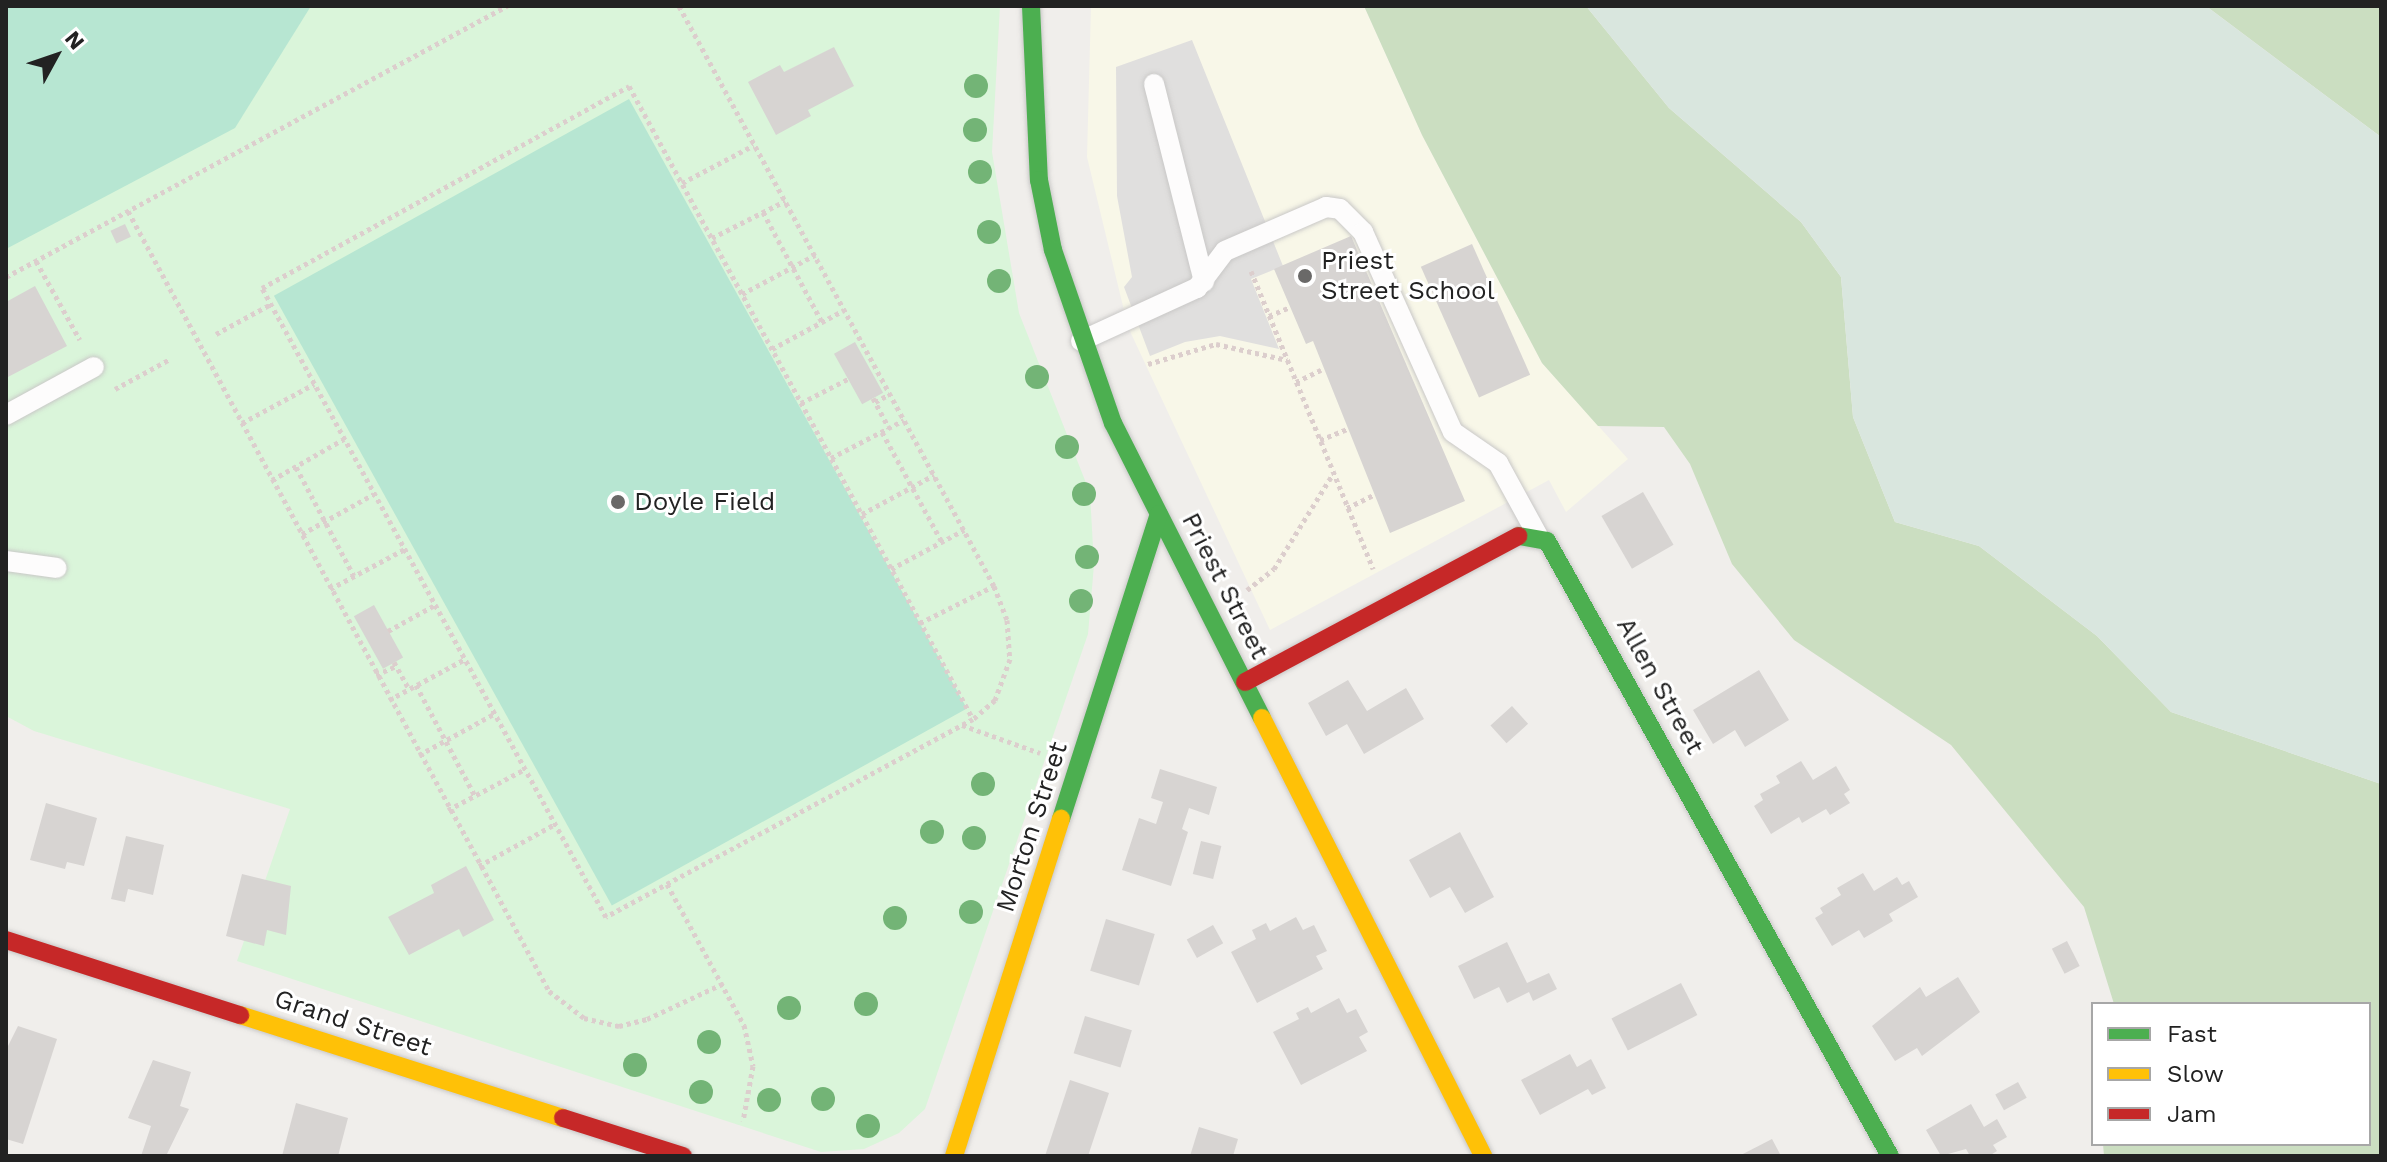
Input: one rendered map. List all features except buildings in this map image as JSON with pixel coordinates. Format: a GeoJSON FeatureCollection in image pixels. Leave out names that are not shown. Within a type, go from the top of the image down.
{"type":"FeatureCollection","features":[{"type":"Feature","properties":{"kind":"street","name":"Priest Street"},"geometry":{"type":"LineString","coordinates":[[1031,6],[1039,180],[1053,250],[1081,341],[1113,423],[1483,1156]]}},
{"type":"Feature","properties":{"kind":"street","name":"Morton Street"},"geometry":{"type":"LineString","coordinates":[[954,1156],[1159,514]]}},
{"type":"Feature","properties":{"kind":"street"},"geometry":{"type":"LineString","coordinates":[[1245,682],[1519,536],[1538,536]]}},
{"type":"Feature","properties":{"kind":"street","name":"Allen Street"},"geometry":{"type":"LineString","coordinates":[[1538,536],[1555,552],[1890,1156]]}},
{"type":"Feature","properties":{"kind":"street","name":"Grand Street"},"geometry":{"type":"LineString","coordinates":[[6,940],[683,1156]]}},
{"type":"Feature","properties":{"kind":"lane"},"geometry":{"type":"LineString","coordinates":[[1154,84],[1204,282]]}},
{"type":"Feature","properties":{"kind":"lane"},"geometry":{"type":"LineString","coordinates":[[1081,341],[1204,282],[1217,258],[1240,244],[1326,207],[1353,219],[1453,432],[1498,463],[1538,536]]}},
{"type":"Feature","properties":{"kind":"lane"},"geometry":{"type":"LineString","coordinates":[[6,415],[94,367]]}},
{"type":"Feature","properties":{"kind":"lane"},"geometry":{"type":"LineString","coordinates":[[6,561],[57,568]]}},
{"type":"Feature","properties":{"kind":"path"},"geometry":{"type":"LineString","coordinates":[[6,277],[507,6]]}},
{"type":"Feature","properties":{"kind":"path"},"geometry":{"type":"LineString","coordinates":[[679,6],[994,586],[1011,642],[1007,674],[995,700],[973,719],[606,917],[262,288],[629,86],[973,719]]}},
{"type":"Feature","properties":{"kind":"path"},"geometry":{"type":"LineString","coordinates":[[682,183],[754,145]]}},
{"type":"Feature","properties":{"kind":"path"},"geometry":{"type":"LineString","coordinates":[[712,238],[785,201]]}},
{"type":"Feature","properties":{"kind":"path"},"geometry":{"type":"LineString","coordinates":[[128,211],[532,967],[549,991],[584,1018],[619,1026],[635,1023],[722,984]]}},
{"type":"Feature","properties":{"kind":"path"},"geometry":{"type":"LineString","coordinates":[[763,212],[822,322]]}},
{"type":"Feature","properties":{"kind":"path"},"geometry":{"type":"LineString","coordinates":[[1240,244],[1387,606]]}},
{"type":"Feature","properties":{"kind":"path"},"geometry":{"type":"LineString","coordinates":[[742,294],[815,255]]}},
{"type":"Feature","properties":{"kind":"path"},"geometry":{"type":"LineString","coordinates":[[216,334],[271,304]]}},
{"type":"Feature","properties":{"kind":"path"},"geometry":{"type":"LineString","coordinates":[[1269,316],[1290,307]]}},
{"type":"Feature","properties":{"kind":"path"},"geometry":{"type":"LineString","coordinates":[[772,349],[844,310]]}},
{"type":"Feature","properties":{"kind":"path"},"geometry":{"type":"LineString","coordinates":[[1148,364],[1216,344],[1288,361]]}},
{"type":"Feature","properties":{"kind":"path"},"geometry":{"type":"LineString","coordinates":[[1296,382],[1321,370]]}},
{"type":"Feature","properties":{"kind":"path"},"geometry":{"type":"LineString","coordinates":[[801,403],[848,379]]}},
{"type":"Feature","properties":{"kind":"path"},"geometry":{"type":"LineString","coordinates":[[242,423],[314,384]]}},
{"type":"Feature","properties":{"kind":"path"},"geometry":{"type":"LineString","coordinates":[[890,394],[874,400],[912,487],[942,542]]}},
{"type":"Feature","properties":{"kind":"path"},"geometry":{"type":"LineString","coordinates":[[831,458],[904,420]]}},
{"type":"Feature","properties":{"kind":"path"},"geometry":{"type":"LineString","coordinates":[[1320,440],[1347,429]]}},
{"type":"Feature","properties":{"kind":"path"},"geometry":{"type":"LineString","coordinates":[[272,480],[344,439]]}},
{"type":"Feature","properties":{"kind":"path"},"geometry":{"type":"LineString","coordinates":[[296,467],[354,576]]}},
{"type":"Feature","properties":{"kind":"path"},"geometry":{"type":"LineString","coordinates":[[1247,590],[1274,569],[1334,473]]}},
{"type":"Feature","properties":{"kind":"path"},"geometry":{"type":"LineString","coordinates":[[862,514],[934,475]]}},
{"type":"Feature","properties":{"kind":"path"},"geometry":{"type":"LineString","coordinates":[[301,534],[374,494]]}},
{"type":"Feature","properties":{"kind":"path"},"geometry":{"type":"LineString","coordinates":[[1347,508],[1374,495]]}},
{"type":"Feature","properties":{"kind":"path"},"geometry":{"type":"LineString","coordinates":[[891,569],[964,530]]}},
{"type":"Feature","properties":{"kind":"path"},"geometry":{"type":"LineString","coordinates":[[330,589],[405,549]]}},
{"type":"Feature","properties":{"kind":"path"},"geometry":{"type":"LineString","coordinates":[[920,623],[994,586]]}},
{"type":"Feature","properties":{"kind":"path"},"geometry":{"type":"LineString","coordinates":[[388,631],[435,605]]}},
{"type":"Feature","properties":{"kind":"path"},"geometry":{"type":"LineString","coordinates":[[389,700],[465,659]]}},
{"type":"Feature","properties":{"kind":"path"},"geometry":{"type":"LineString","coordinates":[[376,675],[395,664],[409,689]]}},
{"type":"Feature","properties":{"kind":"path"},"geometry":{"type":"LineString","coordinates":[[416,685],[475,796]]}},
{"type":"Feature","properties":{"kind":"path"},"geometry":{"type":"LineString","coordinates":[[419,755],[494,714]]}},
{"type":"Feature","properties":{"kind":"path"},"geometry":{"type":"LineString","coordinates":[[962,725],[1048,756]]}},
{"type":"Feature","properties":{"kind":"path"},"geometry":{"type":"LineString","coordinates":[[448,810],[525,769]]}},
{"type":"Feature","properties":{"kind":"path"},"geometry":{"type":"LineString","coordinates":[[478,866],[555,824]]}},
{"type":"Feature","properties":{"kind":"path"},"geometry":{"type":"LineString","coordinates":[[667,884],[722,984],[750,1044],[751,1089],[743,1121]]}},
{"type":"Feature","properties":{"kind":"shaded area","name":"Priest Street School"},"geometry":{"type":"Polygon","coordinates":[[[1091,6],[1364,6],[1422,135],[1542,363],[1628,459],[1566,512],[1549,480],[1270,630],[1128,327],[1087,157],[1091,6]]]}},
{"type":"Feature","properties":{"kind":"shaded area"},"geometry":{"type":"Polygon","coordinates":[[[1586,6],[2206,6],[2381,137],[2381,784],[2171,712],[2097,636],[1979,546],[1895,522],[1853,417],[1841,277],[1801,222],[1669,108],[1586,6]]]}},
{"type":"Feature","properties":{"kind":"shaded area"},"geometry":{"type":"Polygon","coordinates":[[[1192,40],[1283,266],[1251,279],[1279,349],[1220,336],[1185,342],[1150,356],[1124,287],[1132,277],[1117,196],[1116,67],[1192,40]]]}},
{"type":"Feature","properties":{"kind":"green space","name":"Doyle Field"},"geometry":{"type":"Polygon","coordinates":[[[6,6],[1000,6],[992,152],[1019,313],[1090,493],[1094,565],[1088,634],[925,1109],[899,1133],[864,1149],[821,1152],[237,961],[290,809],[34,731],[6,716],[6,6]]]}},
{"type":"Feature","properties":{"kind":"green space"},"geometry":{"type":"Polygon","coordinates":[[[6,6],[311,6],[235,128],[6,249],[6,6]]]}},
{"type":"Feature","properties":{"kind":"green space"},"geometry":{"type":"Polygon","coordinates":[[[1364,6],[1586,6],[1669,108],[1801,222],[1841,277],[1853,417],[1895,522],[1979,546],[2097,636],[2171,712],[2381,784],[2381,1156],[2104,1156],[2103,1146],[2371,1146],[2371,1002],[2113,1002],[2084,907],[1951,745],[1794,640],[1732,564],[1690,464],[1664,427],[1598,426],[1542,363],[1422,135],[1364,6]]]}},
{"type":"Feature","properties":{"kind":"green space"},"geometry":{"type":"Polygon","coordinates":[[[2206,6],[2381,6],[2381,137],[2206,6]]]}},
{"type":"Feature","properties":{"kind":"green space","name":"Doyle Field"},"geometry":{"type":"Polygon","coordinates":[[[629,99],[967,709],[612,905],[274,296],[629,99]]]}},
{"type":"Feature","properties":{"kind":"traffic: fast"},"geometry":{"type":"LineString","coordinates":[[1031,6],[1039,180],[1053,250],[1113,423],[1262,718]]}},
{"type":"Feature","properties":{"kind":"traffic: fast"},"geometry":{"type":"LineString","coordinates":[[1061,819],[1159,514]]}},
{"type":"Feature","properties":{"kind":"traffic: fast"},"geometry":{"type":"LineString","coordinates":[[1519,536],[1547,541],[1890,1156]]}},
{"type":"Feature","properties":{"kind":"traffic: slow"},"geometry":{"type":"LineString","coordinates":[[1262,718],[1483,1156]]}},
{"type":"Feature","properties":{"kind":"traffic: slow"},"geometry":{"type":"LineString","coordinates":[[954,1156],[1061,819]]}},
{"type":"Feature","properties":{"kind":"traffic: slow"},"geometry":{"type":"LineString","coordinates":[[240,1015],[563,1118]]}},
{"type":"Feature","properties":{"kind":"traffic: jam"},"geometry":{"type":"LineString","coordinates":[[1245,682],[1519,536]]}},
{"type":"Feature","properties":{"kind":"traffic: jam"},"geometry":{"type":"LineString","coordinates":[[6,940],[240,1015]]}},
{"type":"Feature","properties":{"kind":"traffic: jam"},"geometry":{"type":"LineString","coordinates":[[563,1118],[683,1156]]}},
{"type":"Feature","properties":{"kind":"place","name":"Priest Street School"},"geometry":{"type":"Point","coordinates":[1305,276]}},
{"type":"Feature","properties":{"kind":"place","name":"Doyle Field"},"geometry":{"type":"Point","coordinates":[618,502]}}]}
